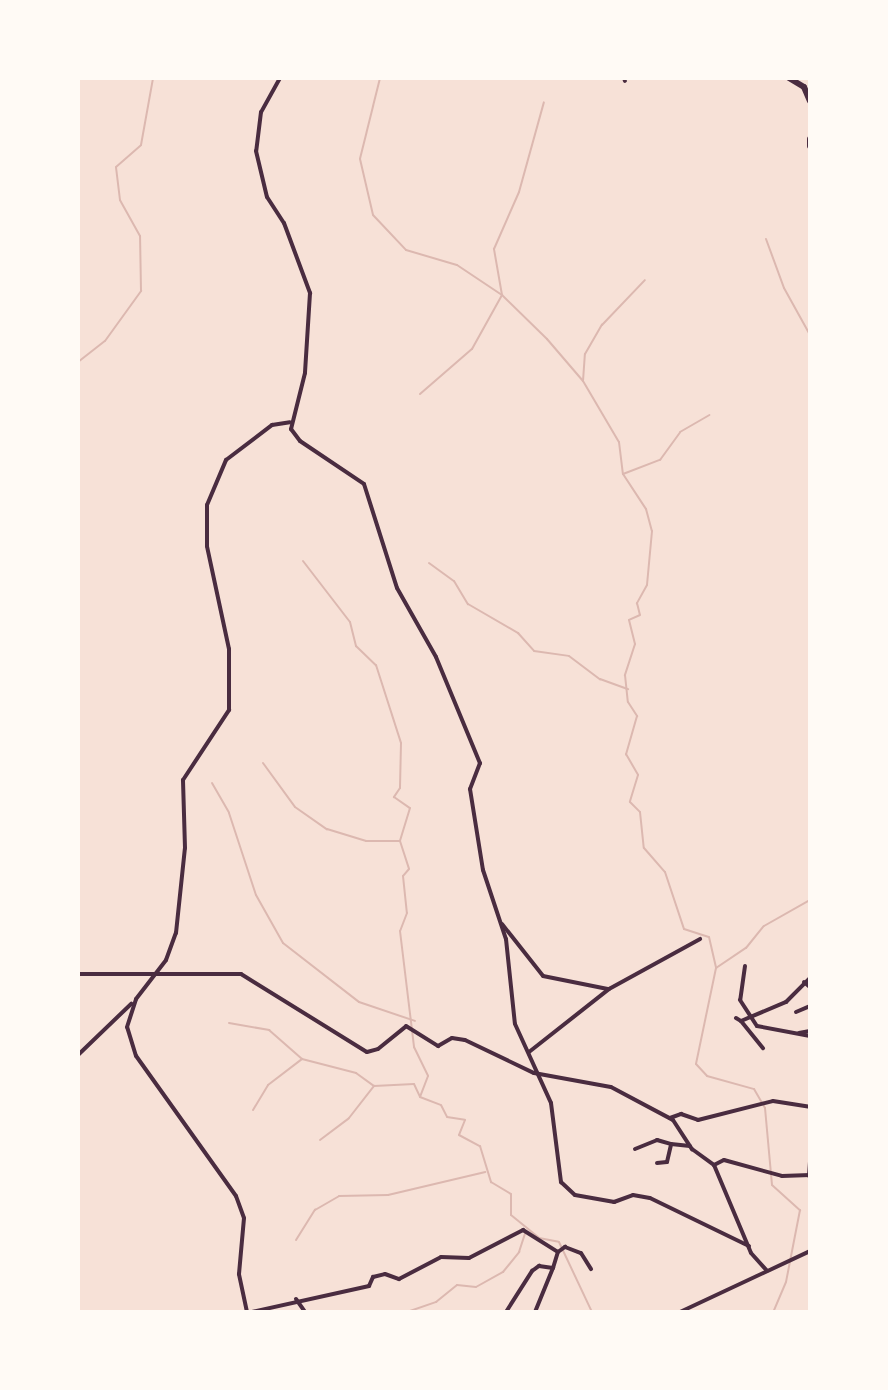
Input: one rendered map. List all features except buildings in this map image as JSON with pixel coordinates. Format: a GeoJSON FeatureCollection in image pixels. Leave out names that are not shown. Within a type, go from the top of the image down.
{"type":"FeatureCollection","features":[{"type":"Feature","properties":{"kind":"highway"},"geometry":{"type":"LineString","coordinates":[[789,78],[804,87],[810,101]]}},
{"type":"Feature","properties":{"kind":"highway"},"geometry":{"type":"LineString","coordinates":[[810,139],[810,146]]}},
{"type":"Feature","properties":{"kind":"street"},"geometry":{"type":"LineString","coordinates":[[280,78],[261,112],[256,151],[267,197],[284,223],[310,293],[305,374],[290,422],[300,441],[359,478],[369,494],[397,588],[436,657],[480,764],[470,782],[483,870],[501,923],[512,972],[513,1014],[551,1103],[566,1191],[614,1202],[633,1195],[650,1198],[749,1246]]}},
{"type":"Feature","properties":{"kind":"street"},"geometry":{"type":"LineString","coordinates":[[78,1055],[113,1027],[157,973],[180,910],[183,780],[229,710],[229,650],[207,546],[207,505],[226,460],[272,425],[290,422]]}},
{"type":"Feature","properties":{"kind":"street"},"geometry":{"type":"LineString","coordinates":[[501,923],[543,976],[609,989]]}},
{"type":"Feature","properties":{"kind":"street"},"geometry":{"type":"LineString","coordinates":[[529,1052],[609,989],[700,939]]}},
{"type":"Feature","properties":{"kind":"street"},"geometry":{"type":"LineString","coordinates":[[745,966],[740,1000],[751,1017],[764,1030],[769,1024],[795,1034],[810,1036]]}},
{"type":"Feature","properties":{"kind":"street"},"geometry":{"type":"LineString","coordinates":[[78,974],[241,974],[367,1052],[378,1049],[406,1026],[438,1046],[452,1038],[465,1040],[539,1072],[604,1084],[669,1118],[690,1146],[714,1165],[749,1246],[767,1271]]}},
{"type":"Feature","properties":{"kind":"street"},"geometry":{"type":"LineString","coordinates":[[741,1021],[786,1002],[810,978]]}},
{"type":"Feature","properties":{"kind":"street"},"geometry":{"type":"LineString","coordinates":[[804,982],[810,987]]}},
{"type":"Feature","properties":{"kind":"street"},"geometry":{"type":"LineString","coordinates":[[136,999],[128,1039],[229,1184],[244,1218],[239,1274],[250,1312],[296,1299],[369,1286],[373,1277],[385,1274],[399,1279],[441,1257],[469,1258],[523,1230],[558,1252],[575,1250],[591,1269]]}},
{"type":"Feature","properties":{"kind":"street"},"geometry":{"type":"LineString","coordinates":[[796,1012],[810,1006]]}},
{"type":"Feature","properties":{"kind":"street"},"geometry":{"type":"LineString","coordinates":[[736,1018],[763,1048]]}},
{"type":"Feature","properties":{"kind":"street"},"geometry":{"type":"LineString","coordinates":[[795,1034],[810,1031]]}},
{"type":"Feature","properties":{"kind":"street"},"geometry":{"type":"LineString","coordinates":[[669,1118],[681,1114],[698,1120],[773,1101],[810,1107]]}},
{"type":"Feature","properties":{"kind":"street"},"geometry":{"type":"LineString","coordinates":[[635,1149],[657,1140],[690,1146]]}},
{"type":"Feature","properties":{"kind":"street"},"geometry":{"type":"LineString","coordinates":[[657,1163],[666,1162],[671,1144]]}},
{"type":"Feature","properties":{"kind":"street"},"geometry":{"type":"LineString","coordinates":[[714,1165],[724,1160],[782,1176],[809,1176],[810,1161]]}},
{"type":"Feature","properties":{"kind":"street"},"geometry":{"type":"LineString","coordinates":[[680,1312],[810,1251]]}},
{"type":"Feature","properties":{"kind":"street"},"geometry":{"type":"LineString","coordinates":[[535,1312],[558,1252]]}},
{"type":"Feature","properties":{"kind":"street"},"geometry":{"type":"LineString","coordinates":[[506,1312],[532,1271],[539,1266],[553,1268]]}},
{"type":"Feature","properties":{"kind":"street"},"geometry":{"type":"LineString","coordinates":[[296,1299],[305,1312]]}},
{"type":"Feature","properties":{"kind":"waterway"},"geometry":{"type":"LineString","coordinates":[[78,362],[105,341],[141,291],[140,236],[120,200],[116,167],[141,145],[153,78]]}},
{"type":"Feature","properties":{"kind":"waterway"},"geometry":{"type":"LineString","coordinates":[[380,78],[360,159],[373,215],[406,250],[457,265],[502,295],[547,339],[583,381],[619,442],[623,474],[646,509],[652,531],[647,585],[637,603],[640,615],[629,620],[635,644],[625,675],[628,702],[637,716],[626,754],[638,775],[630,802],[640,812],[644,848],[665,872],[684,929],[709,937],[716,968],[696,1064],[707,1076],[754,1089],[765,1108],[772,1185],[800,1210],[786,1282],[773,1312]]}},
{"type":"Feature","properties":{"kind":"waterway"},"geometry":{"type":"LineString","coordinates":[[420,394],[472,349],[502,295],[494,249],[519,192],[544,102]]}},
{"type":"Feature","properties":{"kind":"waterway"},"geometry":{"type":"LineString","coordinates":[[766,239],[784,288],[810,335]]}},
{"type":"Feature","properties":{"kind":"waterway"},"geometry":{"type":"LineString","coordinates":[[583,381],[585,354],[602,325],[645,280]]}},
{"type":"Feature","properties":{"kind":"waterway"},"geometry":{"type":"LineString","coordinates":[[623,474],[660,460],[680,432],[709,415]]}},
{"type":"Feature","properties":{"kind":"waterway"},"geometry":{"type":"LineString","coordinates":[[303,561],[350,622],[356,646],[376,665],[401,743],[400,788],[394,797],[410,808],[400,841],[409,869],[403,876],[407,913],[400,931],[414,1047],[428,1076],[420,1097],[441,1105],[447,1117],[465,1120],[459,1135],[480,1146],[491,1182],[511,1194],[511,1215],[539,1238],[559,1242],[592,1312]]}},
{"type":"Feature","properties":{"kind":"waterway"},"geometry":{"type":"LineString","coordinates":[[429,563],[454,581],[468,604],[518,633],[534,651],[569,656],[600,679],[628,689]]}},
{"type":"Feature","properties":{"kind":"waterway"},"geometry":{"type":"LineString","coordinates":[[263,763],[295,807],[327,829],[366,841],[400,841]]}},
{"type":"Feature","properties":{"kind":"waterway"},"geometry":{"type":"LineString","coordinates":[[212,783],[229,813],[256,895],[283,943],[359,1002],[415,1021]]}},
{"type":"Feature","properties":{"kind":"waterway"},"geometry":{"type":"LineString","coordinates":[[716,968],[746,948],[764,926],[810,900]]}},
{"type":"Feature","properties":{"kind":"waterway"},"geometry":{"type":"LineString","coordinates":[[229,1023],[269,1030],[302,1059],[356,1073],[374,1086],[414,1084],[420,1097]]}},
{"type":"Feature","properties":{"kind":"waterway"},"geometry":{"type":"LineString","coordinates":[[253,1110],[268,1085],[302,1059]]}},
{"type":"Feature","properties":{"kind":"waterway"},"geometry":{"type":"LineString","coordinates":[[320,1140],[349,1118],[374,1086]]}},
{"type":"Feature","properties":{"kind":"waterway"},"geometry":{"type":"LineString","coordinates":[[296,1240],[315,1210],[339,1196],[388,1195],[485,1172]]}},
{"type":"Feature","properties":{"kind":"waterway"},"geometry":{"type":"LineString","coordinates":[[407,1312],[436,1302],[457,1285],[476,1287],[503,1272],[519,1252],[526,1231]]}}]}
